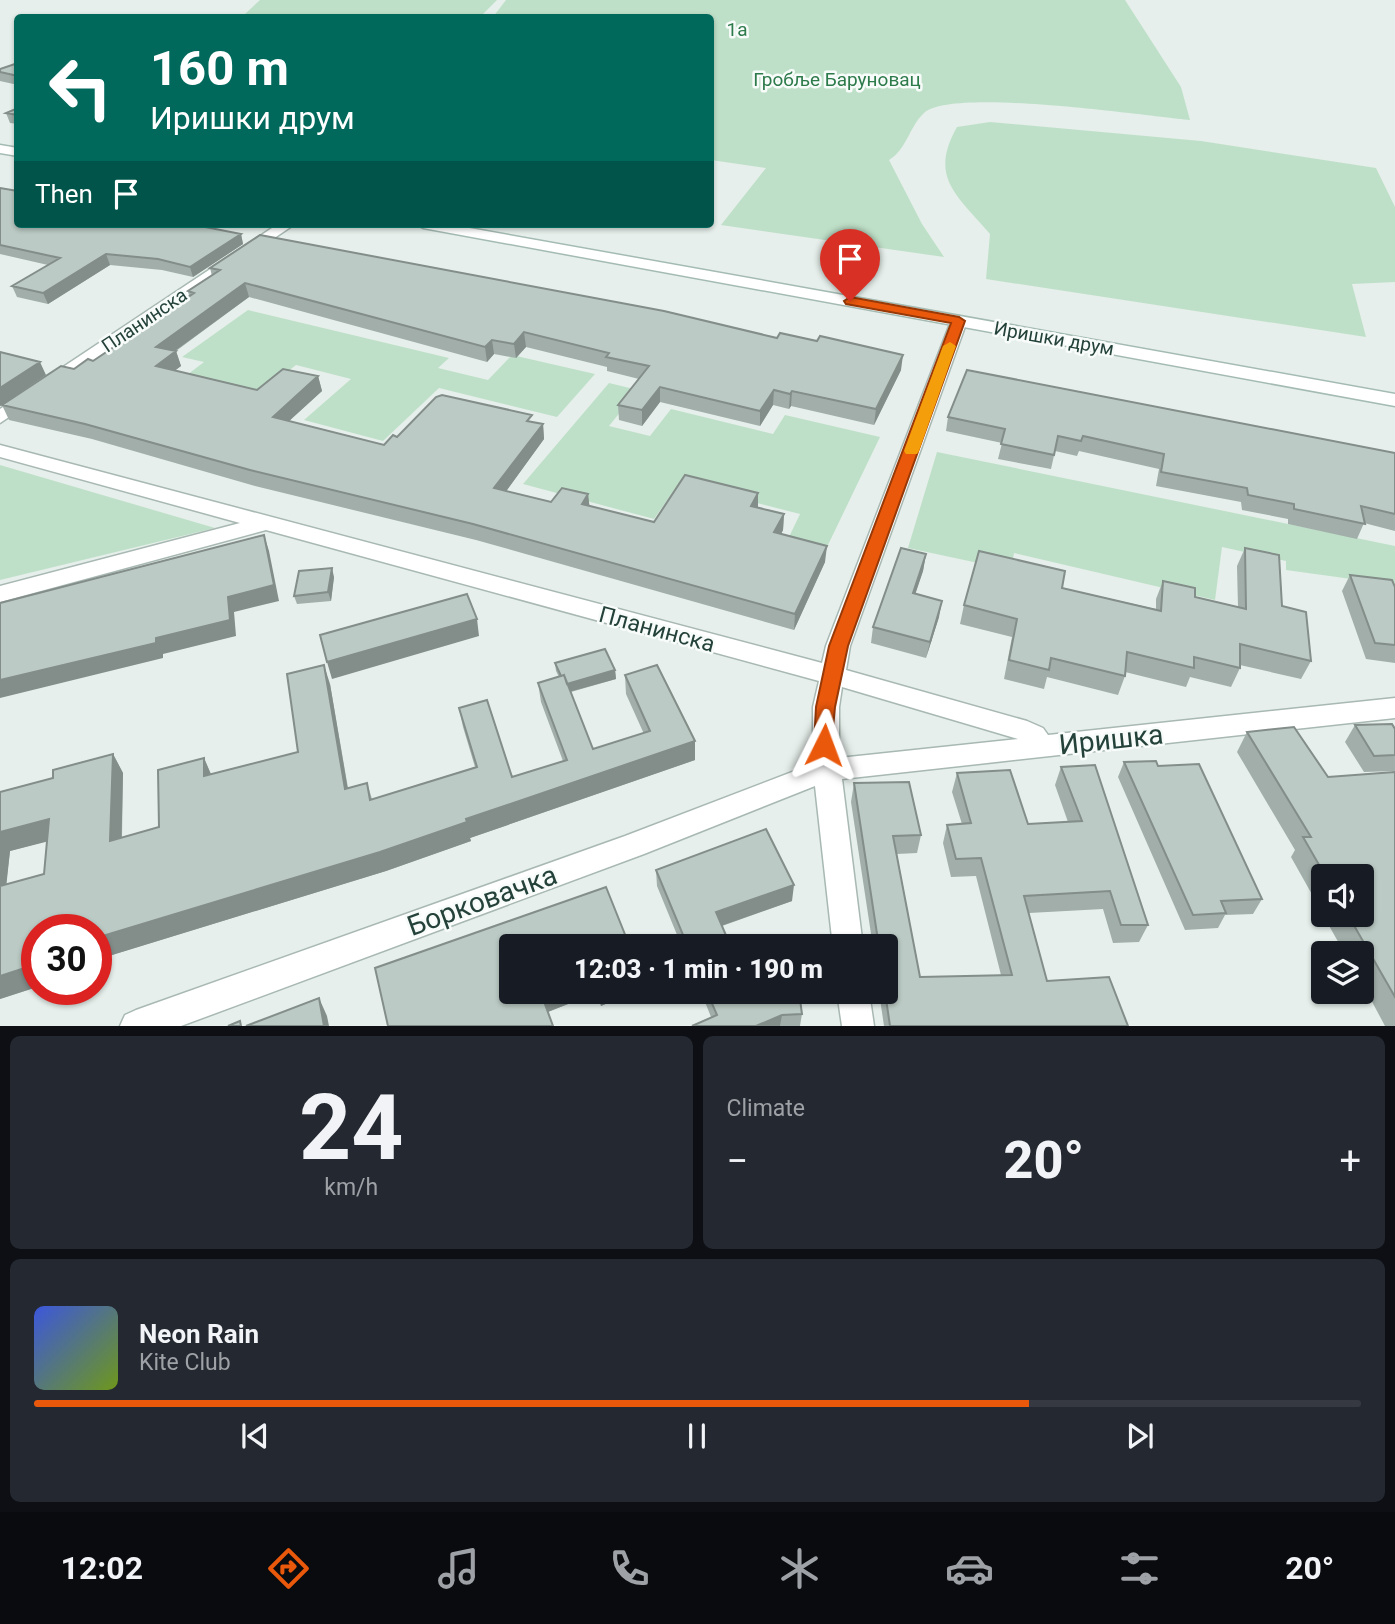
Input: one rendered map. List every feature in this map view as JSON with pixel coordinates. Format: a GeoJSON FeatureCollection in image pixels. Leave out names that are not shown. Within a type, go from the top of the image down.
{"type":"FeatureCollection","features":[{"type":"Feature","properties":{"kind":"street","name":"Планинска"},"geometry":{"type":"LineString","coordinates":[[0,417],[282,228]]}},
{"type":"Feature","properties":{"kind":"street","name":"Иришки друм"},"geometry":{"type":"LineString","coordinates":[[445,228],[1395,400]]}},
{"type":"Feature","properties":{"kind":"street"},"geometry":{"type":"LineString","coordinates":[[846,934],[826,770],[825,723],[832,676],[838,646],[959,321]]}},
{"type":"Feature","properties":{"kind":"street","name":"Планинска"},"geometry":{"type":"LineString","coordinates":[[0,450],[1027,731],[1034,734],[1041,747]]}},
{"type":"Feature","properties":{"kind":"street"},"geometry":{"type":"LineString","coordinates":[[0,594],[266,523]]}},
{"type":"Feature","properties":{"kind":"street","name":"Иришка"},"geometry":{"type":"LineString","coordinates":[[826,770],[1395,708]]}},
{"type":"Feature","properties":{"kind":"street","name":"Борковачка"},"geometry":{"type":"LineString","coordinates":[[136,1026],[634,845],[826,770]]}},
{"type":"Feature","properties":{"kind":"street"},"geometry":{"type":"LineString","coordinates":[[855,1004],[858,1026]]}},
{"type":"Feature","properties":{"kind":"green space"},"geometry":{"type":"Polygon","coordinates":[[[260,0],[497,0],[483,14],[245,14],[260,0]]]}},
{"type":"Feature","properties":{"kind":"green space","name":"Гробље Баруновац"},"geometry":{"type":"Polygon","coordinates":[[[506,0],[1125,0],[1181,87],[1190,120],[1009,103],[942,106],[924,113],[900,150],[889,160],[922,224],[944,257],[721,225],[766,168],[714,160],[714,14],[495,14],[506,0]]]}},
{"type":"Feature","properties":{"kind":"green space"},"geometry":{"type":"Polygon","coordinates":[[[990,122],[1201,141],[1376,168],[1395,207],[1395,282],[1352,284],[1366,337],[986,279],[990,234],[958,197],[946,173],[945,160],[957,127],[990,122]]]}},
{"type":"Feature","properties":{"kind":"green space"},"geometry":{"type":"Polygon","coordinates":[[[248,310],[449,358],[438,368],[488,380],[512,355],[595,374],[557,417],[439,388],[383,441],[304,420],[351,379],[296,365],[259,394],[187,375],[204,362],[182,357],[248,310]]]}},
{"type":"Feature","properties":{"kind":"green space"},"geometry":{"type":"Polygon","coordinates":[[[609,383],[638,390],[609,426],[650,436],[671,409],[773,434],[785,415],[880,437],[827,547],[789,537],[800,514],[679,483],[654,519],[523,484],[609,383]]]}},
{"type":"Feature","properties":{"kind":"green space"},"geometry":{"type":"Polygon","coordinates":[[[937,452],[1395,546],[1395,585],[1286,570],[1286,561],[1222,547],[1215,600],[1014,553],[1011,570],[908,548],[937,452]]]}},
{"type":"Feature","properties":{"kind":"green space"},"geometry":{"type":"Polygon","coordinates":[[[0,465],[215,528],[0,580],[0,465]]]}},
{"type":"Feature","properties":{"kind":"building"},"geometry":{"type":"Polygon","coordinates":[[[14,64],[14,75],[0,72],[0,69],[14,64]]]}},
{"type":"Feature","properties":{"kind":"building"},"geometry":{"type":"Polygon","coordinates":[[[0,188],[14,190],[14,228],[210,228],[241,234],[190,267],[158,259],[106,254],[43,293],[12,286],[60,258],[0,245],[0,188]]]}},
{"type":"Feature","properties":{"kind":"building"},"geometry":{"type":"Polygon","coordinates":[[[260,235],[664,311],[777,338],[780,333],[817,341],[820,336],[903,355],[876,409],[792,391],[790,394],[774,390],[760,411],[660,387],[642,410],[618,405],[649,366],[606,357],[609,353],[524,332],[514,344],[492,340],[485,347],[245,283],[156,347],[176,351],[156,366],[257,390],[283,369],[318,376],[273,417],[384,445],[393,435],[397,437],[436,397],[442,395],[532,415],[527,421],[543,424],[494,488],[551,502],[562,488],[588,494],[582,504],[654,522],[685,475],[758,493],[751,506],[784,514],[774,532],[827,546],[795,614],[473,524],[250,470],[85,424],[2,405],[61,366],[74,369],[88,359],[93,361],[194,293],[188,291],[220,270],[210,268],[260,235]]]}},
{"type":"Feature","properties":{"kind":"building"},"geometry":{"type":"Polygon","coordinates":[[[0,352],[40,362],[0,388],[0,352]]]}},
{"type":"Feature","properties":{"kind":"building"},"geometry":{"type":"Polygon","coordinates":[[[967,370],[1395,453],[1395,514],[1361,506],[1365,524],[1294,509],[1294,504],[1248,495],[1247,488],[1161,472],[1164,454],[1083,436],[1081,441],[1058,436],[1054,455],[1001,444],[1005,429],[948,417],[967,370]]]}},
{"type":"Feature","properties":{"kind":"building"},"geometry":{"type":"Polygon","coordinates":[[[264,535],[274,585],[228,597],[230,620],[156,638],[156,643],[0,680],[0,603],[264,535]]]}},
{"type":"Feature","properties":{"kind":"building"},"geometry":{"type":"Polygon","coordinates":[[[901,548],[926,554],[913,593],[942,601],[930,642],[873,627],[901,548]]]}},
{"type":"Feature","properties":{"kind":"building"},"geometry":{"type":"Polygon","coordinates":[[[1245,548],[1279,555],[1282,606],[1306,612],[1311,661],[1240,644],[1240,668],[1194,657],[1194,668],[1127,652],[1125,676],[1051,658],[1049,670],[1009,660],[1017,619],[964,605],[979,551],[1065,571],[1062,588],[1161,611],[1163,581],[1195,588],[1195,597],[1246,609],[1245,548]]]}},
{"type":"Feature","properties":{"kind":"building"},"geometry":{"type":"Polygon","coordinates":[[[332,568],[328,592],[294,596],[299,571],[332,568]]]}},
{"type":"Feature","properties":{"kind":"building"},"geometry":{"type":"Polygon","coordinates":[[[1350,575],[1392,580],[1395,587],[1395,645],[1375,643],[1350,575]]]}},
{"type":"Feature","properties":{"kind":"building"},"geometry":{"type":"Polygon","coordinates":[[[467,594],[477,619],[327,662],[320,635],[467,594]]]}},
{"type":"Feature","properties":{"kind":"building"},"geometry":{"type":"Polygon","coordinates":[[[605,649],[615,670],[567,684],[555,663],[605,649]]]}},
{"type":"Feature","properties":{"kind":"building"},"geometry":{"type":"Polygon","coordinates":[[[324,665],[345,789],[367,783],[370,800],[477,767],[459,708],[487,700],[512,777],[567,760],[538,683],[564,675],[593,749],[650,731],[625,675],[657,665],[695,741],[466,819],[467,822],[380,852],[112,933],[112,914],[21,914],[21,969],[0,976],[0,886],[44,874],[49,819],[0,832],[0,792],[53,778],[53,770],[113,754],[110,841],[159,827],[158,770],[204,758],[204,776],[298,752],[287,674],[324,665]]]}},
{"type":"Feature","properties":{"kind":"building"},"geometry":{"type":"Polygon","coordinates":[[[1392,724],[1395,729],[1395,755],[1374,756],[1355,725],[1392,724]]]}},
{"type":"Feature","properties":{"kind":"building"},"geometry":{"type":"Polygon","coordinates":[[[1294,727],[1328,777],[1395,772],[1395,997],[1374,960],[1374,941],[1363,941],[1355,927],[1374,927],[1374,864],[1319,864],[1303,837],[1311,837],[1247,732],[1294,727]]]}},
{"type":"Feature","properties":{"kind":"building"},"geometry":{"type":"Polygon","coordinates":[[[1156,761],[1158,766],[1199,764],[1262,899],[1221,901],[1226,913],[1193,915],[1124,762],[1156,761]]]}},
{"type":"Feature","properties":{"kind":"building"},"geometry":{"type":"Polygon","coordinates":[[[1095,765],[1148,925],[1121,925],[1110,891],[1024,896],[1047,981],[1109,977],[1128,1026],[890,1026],[887,1004],[898,1004],[898,934],[877,934],[854,783],[909,782],[921,835],[893,836],[920,977],[1012,975],[981,858],[956,859],[947,825],[971,823],[957,773],[1010,770],[1028,824],[1082,821],[1061,767],[1095,765]]]}},
{"type":"Feature","properties":{"kind":"building"},"geometry":{"type":"Polygon","coordinates":[[[766,829],[794,885],[716,912],[725,934],[683,934],[656,870],[766,829]]]}},
{"type":"Feature","properties":{"kind":"building"},"geometry":{"type":"Polygon","coordinates":[[[606,887],[625,934],[499,934],[499,1004],[545,1004],[553,1026],[388,1026],[375,968],[606,887]]]}},
{"type":"Feature","properties":{"kind":"building"},"geometry":{"type":"Polygon","coordinates":[[[319,998],[324,1026],[246,1026],[319,998]]]}},
{"type":"Feature","properties":{"kind":"building"},"geometry":{"type":"Polygon","coordinates":[[[712,1004],[801,1004],[802,1014],[782,1015],[756,1026],[692,1026],[717,1015],[712,1004]]]}},
{"type":"Feature","properties":{"kind":"building"},"geometry":{"type":"Polygon","coordinates":[[[240,1021],[241,1026],[228,1026],[240,1021]]]}},
{"type":"Feature","properties":{"kind":"slow traffic"},"geometry":{"type":"LineString","coordinates":[[912,451],[950,346]]}},
{"type":"Feature","properties":{"kind":"route"},"geometry":{"type":"LineString","coordinates":[[824,745],[826,707],[838,646],[959,321],[850,301]]}},
{"type":"Feature","properties":{"kind":"park label","name":"1a"},"geometry":{"type":"Point","coordinates":[737,29]}}]}
